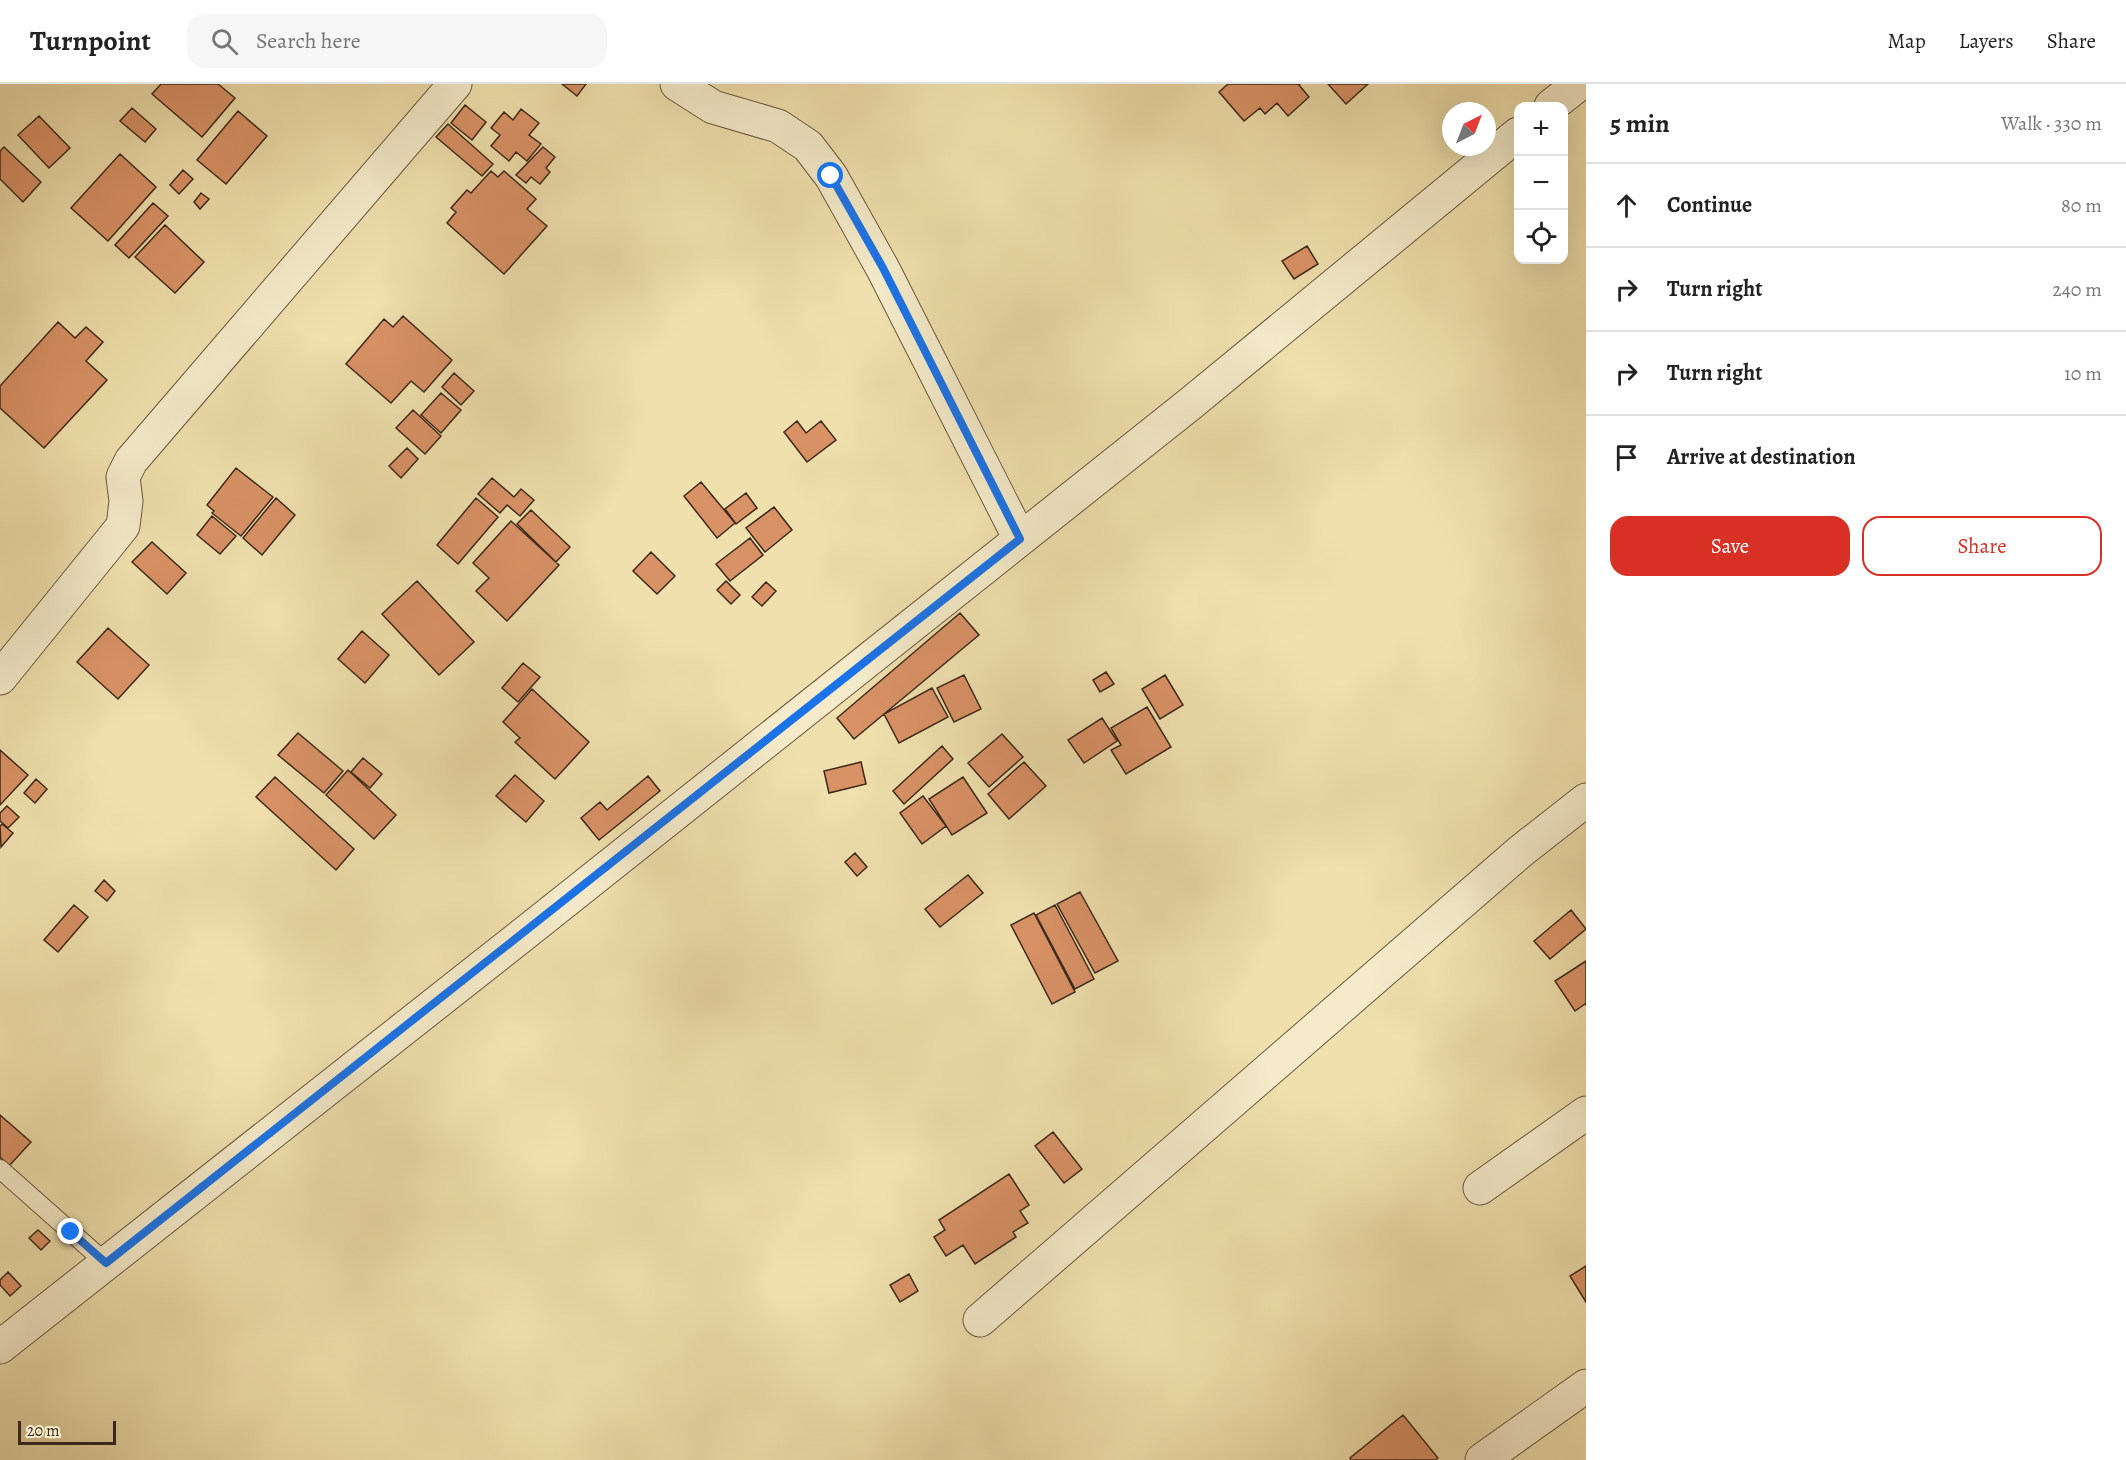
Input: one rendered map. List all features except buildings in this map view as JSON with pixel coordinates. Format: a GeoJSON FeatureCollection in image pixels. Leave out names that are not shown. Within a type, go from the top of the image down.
{"type":"FeatureCollection","features":[{"type":"Feature","properties":{"kind":"street"},"geometry":{"type":"LineString","coordinates":[[0,678],[123,526],[126,501],[123,477],[130,461],[455,84]]}},
{"type":"Feature","properties":{"kind":"street"},"geometry":{"type":"LineString","coordinates":[[677,84],[713,107],[778,126],[808,146],[831,176],[883,268],[1020,539]]}},
{"type":"Feature","properties":{"kind":"street"},"geometry":{"type":"LineString","coordinates":[[1556,102],[1579,84]]}},
{"type":"Feature","properties":{"kind":"street"},"geometry":{"type":"LineString","coordinates":[[0,1347],[1190,405],[1514,137]]}},
{"type":"Feature","properties":{"kind":"street"},"geometry":{"type":"LineString","coordinates":[[980,1320],[1521,851],[1586,800]]}},
{"type":"Feature","properties":{"kind":"street"},"geometry":{"type":"LineString","coordinates":[[1480,1188],[1586,1113]]}},
{"type":"Feature","properties":{"kind":"street"},"geometry":{"type":"LineString","coordinates":[[1482,1460],[1586,1386]]}},
{"type":"Feature","properties":{"kind":"lane"},"geometry":{"type":"LineString","coordinates":[[0,1169],[106,1263]]}},
{"type":"Feature","properties":{"kind":"route"},"geometry":{"type":"LineString","coordinates":[[71,1232],[106,1263],[1020,539],[883,268],[831,176]]}}]}
